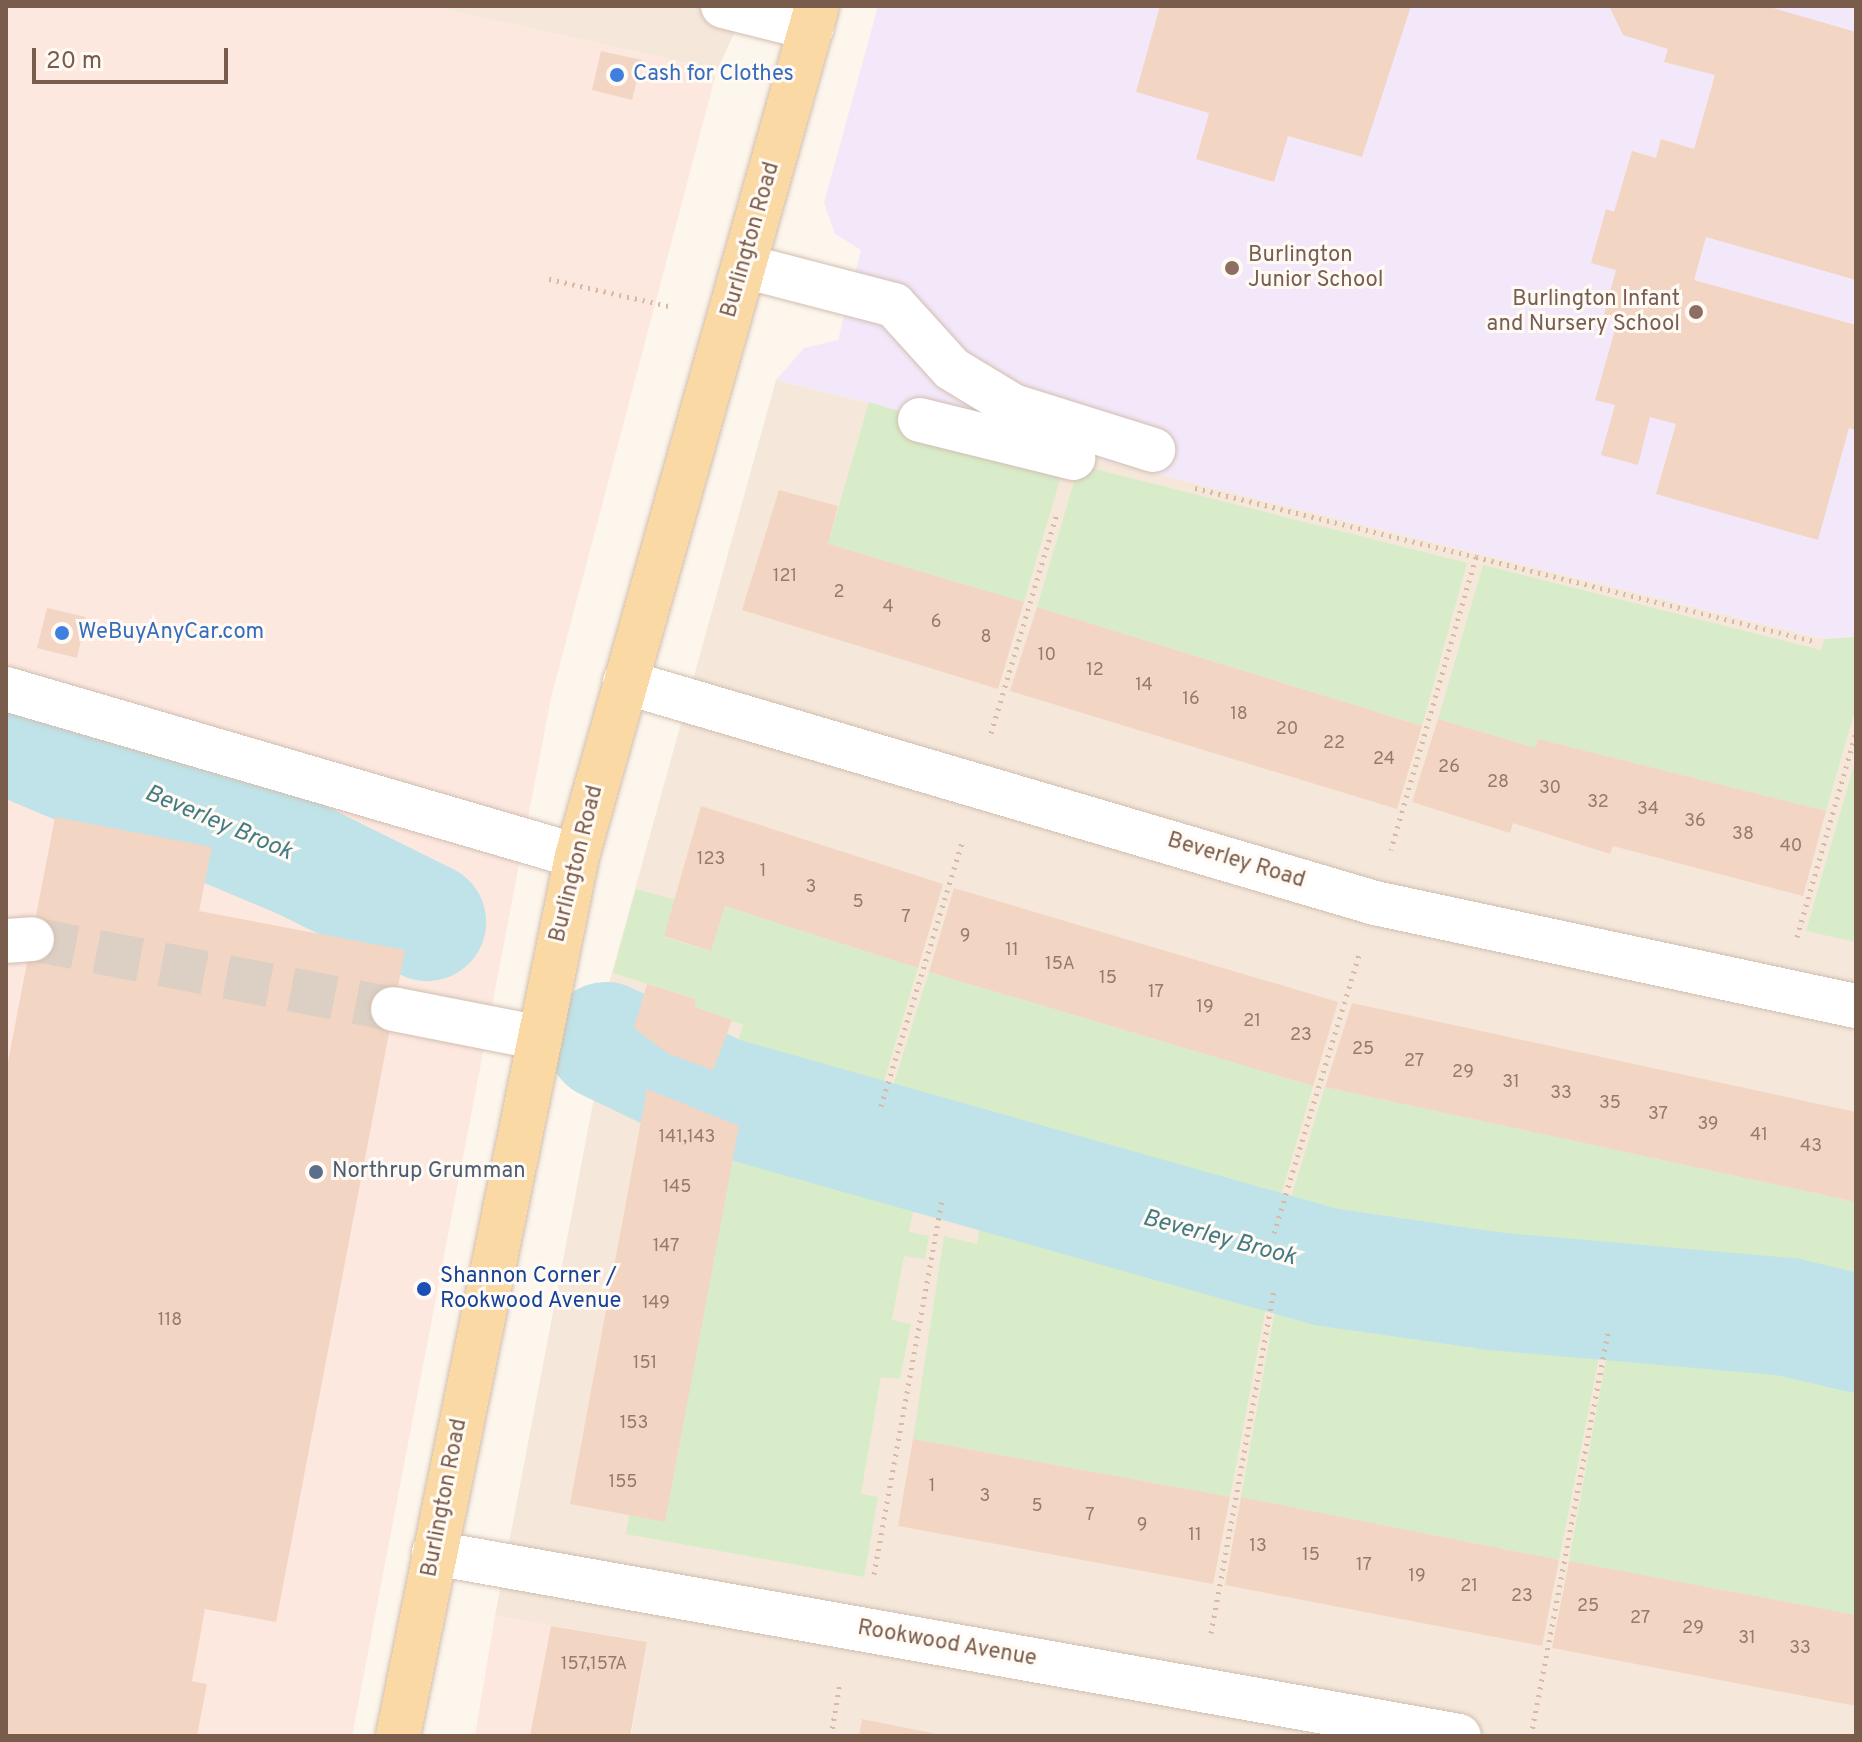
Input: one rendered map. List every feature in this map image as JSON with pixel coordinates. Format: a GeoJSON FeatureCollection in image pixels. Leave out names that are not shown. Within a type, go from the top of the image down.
{"type":"FeatureCollection","features":[{"type":"Feature","properties":{"kind":"main road","name":"Burlington Road"},"geometry":{"type":"LineString","coordinates":[[398,1736],[536,1037],[577,856],[814,17]]}},
{"type":"Feature","properties":{"kind":"street"},"geometry":{"type":"LineString","coordinates":[[723,6],[814,17]]}},
{"type":"Feature","properties":{"kind":"street"},"geometry":{"type":"LineString","coordinates":[[744,266],[894,305],[952,369],[1013,406],[1153,450]]}},
{"type":"Feature","properties":{"kind":"street"},"geometry":{"type":"LineString","coordinates":[[920,420],[1073,458]]}},
{"type":"Feature","properties":{"kind":"street","name":"Beverley Road"},"geometry":{"type":"LineString","coordinates":[[625,682],[1375,903],[1856,1006]]}},
{"type":"Feature","properties":{"kind":"street"},"geometry":{"type":"LineString","coordinates":[[6,689],[577,856]]}},
{"type":"Feature","properties":{"kind":"street"},"geometry":{"type":"LineString","coordinates":[[393,1009],[536,1037]]}},
{"type":"Feature","properties":{"kind":"street","name":"Rookwood Avenue"},"geometry":{"type":"LineString","coordinates":[[434,1553],[1459,1736]]}},
{"type":"Feature","properties":{"kind":"path"},"geometry":{"type":"LineString","coordinates":[[549,279],[729,320]]}},
{"type":"Feature","properties":{"kind":"path"},"geometry":{"type":"LineString","coordinates":[[881,1106],[1073,458]]}},
{"type":"Feature","properties":{"kind":"path"},"geometry":{"type":"LineString","coordinates":[[1190,487],[1816,642]]}},
{"type":"Feature","properties":{"kind":"path"},"geometry":{"type":"LineString","coordinates":[[1274,1233],[1476,557]]}},
{"type":"Feature","properties":{"kind":"path"},"geometry":{"type":"LineString","coordinates":[[1782,991],[1856,733]]}},
{"type":"Feature","properties":{"kind":"path"},"geometry":{"type":"LineString","coordinates":[[864,1630],[942,1201]]}},
{"type":"Feature","properties":{"kind":"path"},"geometry":{"type":"LineString","coordinates":[[1200,1690],[1274,1291]]}},
{"type":"Feature","properties":{"kind":"path"},"geometry":{"type":"LineString","coordinates":[[1531,1736],[1608,1332]]}},
{"type":"Feature","properties":{"kind":"shaded area"},"geometry":{"type":"Polygon","coordinates":[[[6,6],[429,6],[717,70],[551,698],[352,1736],[6,1736],[6,6]]]}},
{"type":"Feature","properties":{"kind":"shaded area"},"geometry":{"type":"Polygon","coordinates":[[[429,6],[747,6],[717,70],[429,6]]]}},
{"type":"Feature","properties":{"kind":"shaded area"},"geometry":{"type":"Polygon","coordinates":[[[878,6],[1856,6],[1856,637],[1825,639],[776,380],[804,348],[838,340],[861,250],[835,234],[824,203],[878,6]]]}},
{"type":"Feature","properties":{"kind":"shaded area"},"geometry":{"type":"Polygon","coordinates":[[[776,380],[1824,639],[1856,637],[1856,1316],[1493,1283],[771,1093],[667,1053],[601,1012],[776,380]]]}},
{"type":"Feature","properties":{"kind":"shaded area"},"geometry":{"type":"Polygon","coordinates":[[[601,1061],[753,1119],[1856,1356],[1856,1736],[631,1736],[647,1642],[495,1616],[601,1061]]]}},
{"type":"Feature","properties":{"kind":"shaded area"},"geometry":{"type":"Polygon","coordinates":[[[495,1616],[647,1642],[631,1736],[475,1736],[495,1616]]]}},
{"type":"Feature","properties":{"kind":"green space"},"geometry":{"type":"Polygon","coordinates":[[[869,402],[1065,462],[1024,602],[828,544],[869,402]]]}},
{"type":"Feature","properties":{"kind":"green space"},"geometry":{"type":"Polygon","coordinates":[[[1079,465],[1467,563],[1422,726],[1037,607],[1079,465]]]}},
{"type":"Feature","properties":{"kind":"green space"},"geometry":{"type":"Polygon","coordinates":[[[1483,565],[1821,650],[1825,639],[1856,637],[1856,707],[1826,811],[1538,739],[1535,748],[1438,719],[1483,565]]]}},
{"type":"Feature","properties":{"kind":"green space"},"geometry":{"type":"Polygon","coordinates":[[[1856,758],[1856,942],[1806,931],[1856,758]]]}},
{"type":"Feature","properties":{"kind":"green space"},"geometry":{"type":"Polygon","coordinates":[[[636,889],[676,900],[665,937],[710,951],[725,906],[918,968],[879,1098],[888,1102],[929,972],[1313,1086],[1274,1219],[1284,1221],[1325,1087],[1856,1202],[1856,1615],[1569,1561],[1607,1353],[1600,1352],[1559,1560],[1241,1497],[1277,1299],[1268,1296],[1230,1497],[913,1439],[944,1236],[977,1244],[981,1219],[916,1197],[909,1232],[929,1236],[925,1259],[904,1256],[892,1320],[911,1324],[900,1379],[881,1377],[861,1494],[878,1497],[864,1577],[626,1534],[629,1515],[665,1521],[738,1126],[647,1089],[651,1080],[686,1088],[709,1081],[723,1048],[735,1052],[743,1025],[695,1007],[696,999],[613,973],[636,889]]]}},
{"type":"Feature","properties":{"kind":"building"},"geometry":{"type":"Polygon","coordinates":[[[1160,6],[1411,6],[1362,157],[1288,136],[1274,182],[1196,159],[1209,113],[1136,92],[1160,6]]]}},
{"type":"Feature","properties":{"kind":"building"},"geometry":{"type":"Polygon","coordinates":[[[1609,6],[1766,6],[1856,32],[1856,280],[1706,237],[1694,280],[1856,325],[1856,430],[1849,428],[1818,540],[1656,494],[1676,424],[1650,417],[1638,465],[1601,455],[1615,405],[1595,400],[1618,319],[1604,314],[1616,270],[1591,263],[1606,209],[1614,212],[1632,151],[1656,158],[1661,139],[1694,149],[1715,75],[1664,62],[1668,49],[1623,35],[1609,6]]]}},
{"type":"Feature","properties":{"kind":"building","name":"Cash for Clothes"},"geometry":{"type":"Polygon","coordinates":[[[601,51],[642,60],[632,100],[592,90],[601,51]]]}},
{"type":"Feature","properties":{"kind":"building"},"geometry":{"type":"Polygon","coordinates":[[[779,490],[838,506],[828,544],[1024,602],[998,689],[742,610],[779,490]]]}},
{"type":"Feature","properties":{"kind":"building"},"geometry":{"type":"Polygon","coordinates":[[[1037,607],[1422,726],[1397,809],[1010,691],[1037,607]]]}},
{"type":"Feature","properties":{"kind":"building","name":"WeBuyAnyCar.com"},"geometry":{"type":"Polygon","coordinates":[[[47,608],[86,617],[77,658],[37,648],[47,608]]]}},
{"type":"Feature","properties":{"kind":"building"},"geometry":{"type":"Polygon","coordinates":[[[1438,719],[1535,748],[1538,739],[1826,811],[1803,896],[1613,846],[1610,854],[1513,823],[1510,833],[1412,802],[1438,719]]]}},
{"type":"Feature","properties":{"kind":"building"},"geometry":{"type":"Polygon","coordinates":[[[701,806],[943,884],[918,968],[725,906],[711,951],[664,936],[701,806]]]}},
{"type":"Feature","properties":{"kind":"building"},"geometry":{"type":"Polygon","coordinates":[[[55,817],[212,847],[199,911],[405,950],[276,1622],[205,1609],[192,1681],[207,1684],[197,1736],[6,1736],[6,1072],[55,817]]]}},
{"type":"Feature","properties":{"kind":"building"},"geometry":{"type":"Polygon","coordinates":[[[954,888],[1338,1002],[1313,1086],[929,972],[954,888]]]}},
{"type":"Feature","properties":{"kind":"building"},"geometry":{"type":"Polygon","coordinates":[[[647,984],[696,999],[695,1007],[732,1020],[713,1070],[667,1053],[634,1028],[647,984]]]}},
{"type":"Feature","properties":{"kind":"building"},"geometry":{"type":"Polygon","coordinates":[[[1352,1003],[1856,1112],[1856,1202],[1325,1087],[1352,1003]]]}},
{"type":"Feature","properties":{"kind":"building"},"geometry":{"type":"Polygon","coordinates":[[[647,1089],[739,1126],[665,1522],[570,1504],[647,1089]]]}},
{"type":"Feature","properties":{"kind":"building"},"geometry":{"type":"Polygon","coordinates":[[[913,1439],[1230,1497],[1213,1584],[898,1526],[913,1439]]]}},
{"type":"Feature","properties":{"kind":"building"},"geometry":{"type":"Polygon","coordinates":[[[1241,1497],[1559,1560],[1542,1646],[1225,1585],[1241,1497]]]}},
{"type":"Feature","properties":{"kind":"building"},"geometry":{"type":"Polygon","coordinates":[[[1569,1561],[1856,1615],[1856,1706],[1552,1648],[1569,1561]]]}},
{"type":"Feature","properties":{"kind":"building"},"geometry":{"type":"Polygon","coordinates":[[[551,1626],[647,1642],[630,1736],[530,1736],[551,1626]]]}},
{"type":"Feature","properties":{"kind":"building"},"geometry":{"type":"Polygon","coordinates":[[[862,1719],[942,1735],[942,1736],[859,1736],[862,1719]]]}},
{"type":"Feature","properties":{"kind":"waterway","name":"Beverley Brook"},"geometry":{"type":"LineString","coordinates":[[6,735],[300,859],[427,922]]}},
{"type":"Feature","properties":{"kind":"waterway","name":"Beverley Brook"},"geometry":{"type":"LineString","coordinates":[[606,1041],[721,1096],[1326,1267],[1492,1291],[1788,1317],[1856,1333]]}},
{"type":"Feature","properties":{"kind":"tunnel"},"geometry":{"type":"LineString","coordinates":[[32,939],[393,1009]]}},
{"type":"Feature","properties":{"kind":"place","name":"Cash for Clothes"},"geometry":{"type":"Point","coordinates":[617,75]}},
{"type":"Feature","properties":{"kind":"place","name":"Burlington Junior School"},"geometry":{"type":"Point","coordinates":[1232,268]}},
{"type":"Feature","properties":{"kind":"place","name":"Burlington Infant and Nursery School"},"geometry":{"type":"Point","coordinates":[1696,312]}},
{"type":"Feature","properties":{"kind":"place","name":"WeBuyAnyCar.com"},"geometry":{"type":"Point","coordinates":[62,633]}},
{"type":"Feature","properties":{"kind":"place","name":"Northrup Grumman"},"geometry":{"type":"Point","coordinates":[316,1172]}},
{"type":"Feature","properties":{"kind":"place","name":"Shannon Corner / Rookwood Avenue"},"geometry":{"type":"Point","coordinates":[424,1289]}}]}
